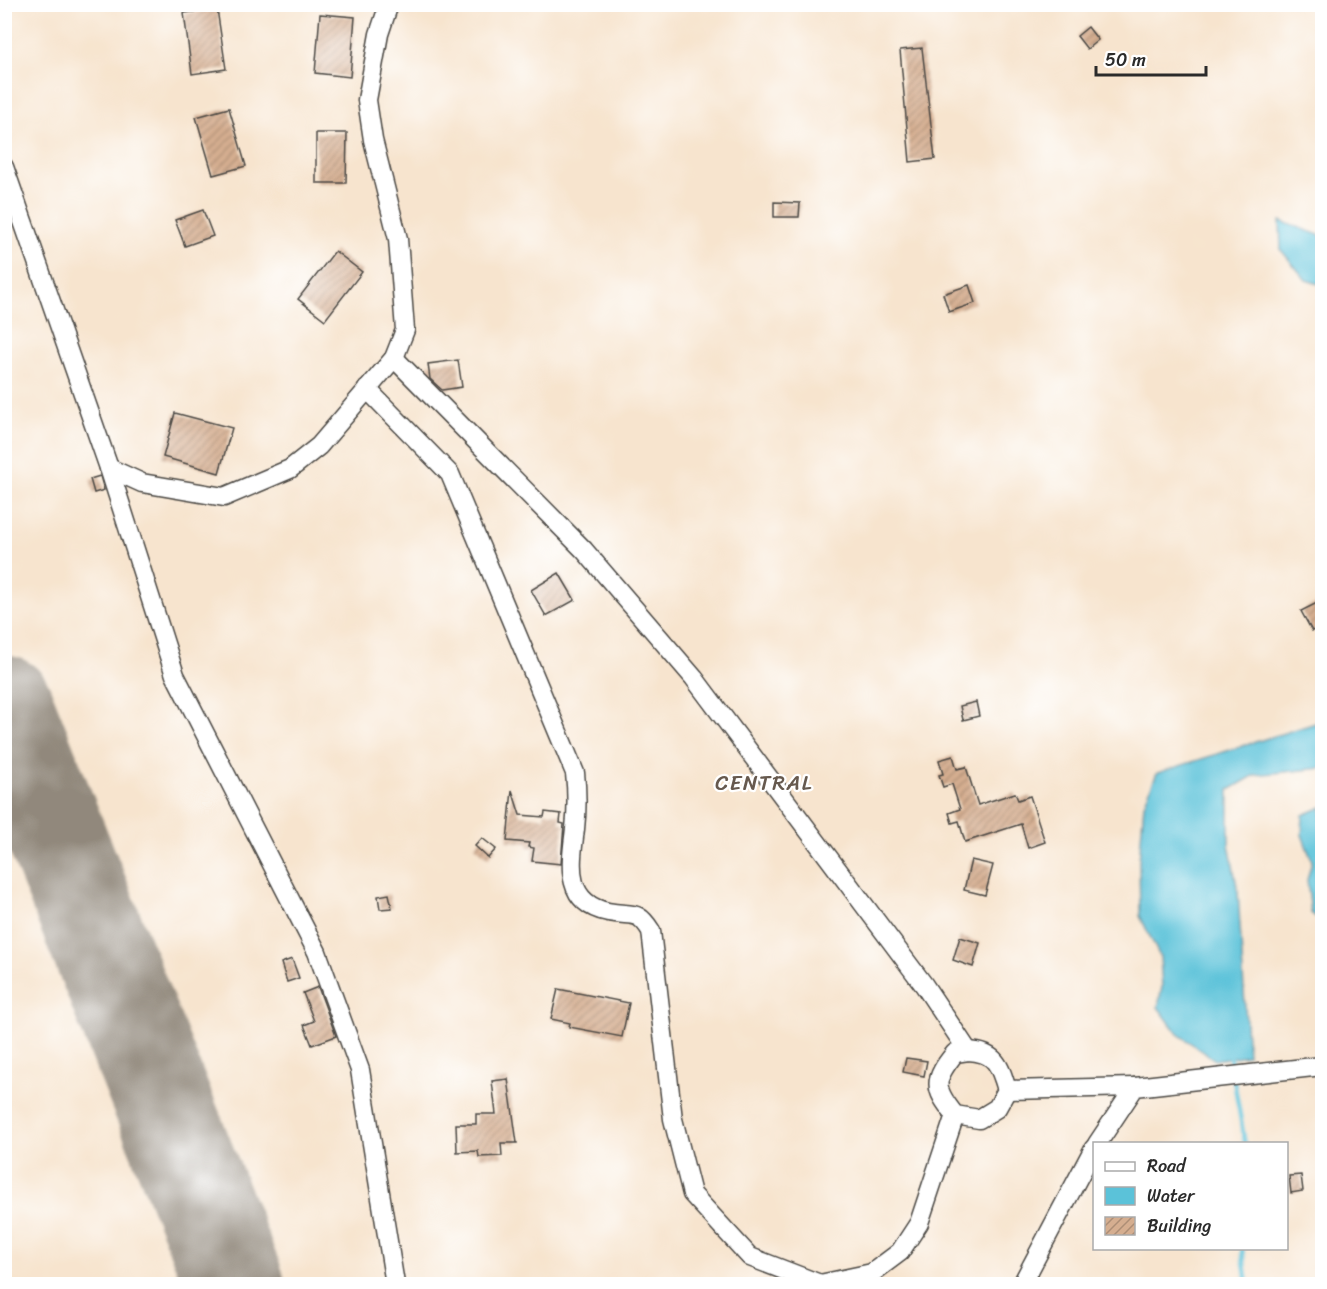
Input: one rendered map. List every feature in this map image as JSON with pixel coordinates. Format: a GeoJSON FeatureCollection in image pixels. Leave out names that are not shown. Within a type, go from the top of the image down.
{"type":"FeatureCollection","features":[{"type":"Feature","properties":{"kind":"street"},"geometry":{"type":"LineString","coordinates":[[109,468],[142,483],[224,497],[290,468],[312,452],[394,358],[405,330],[398,239],[373,140],[367,100],[379,34],[389,4]]}},
{"type":"Feature","properties":{"kind":"street"},"geometry":{"type":"LineString","coordinates":[[4,167],[109,468],[174,675],[317,952],[360,1070],[395,1284]]}},
{"type":"Feature","properties":{"kind":"street"},"geometry":{"type":"LineString","coordinates":[[394,358],[584,550],[694,678],[924,985],[968,1051]]}},
{"type":"Feature","properties":{"kind":"street"},"geometry":{"type":"LineString","coordinates":[[367,389],[450,474],[575,773],[575,826],[570,874],[576,890],[586,903],[607,912],[634,914],[643,918],[651,931],[673,1119],[692,1194],[750,1257],[820,1284],[872,1273],[900,1252],[919,1223],[955,1115]]}},
{"type":"Feature","properties":{"kind":"street"},"geometry":{"type":"LineString","coordinates":[[982,1051],[999,1064],[1007,1090],[997,1108],[979,1119],[955,1115],[939,1096],[939,1072],[955,1053],[982,1051]]}},
{"type":"Feature","properties":{"kind":"street"},"geometry":{"type":"LineString","coordinates":[[1007,1090],[1135,1086],[1323,1066]]}},
{"type":"Feature","properties":{"kind":"street"},"geometry":{"type":"LineString","coordinates":[[1098,1142],[1135,1086]]}},
{"type":"Feature","properties":{"kind":"street"},"geometry":{"type":"LineString","coordinates":[[1022,1284],[1093,1152]]}},
{"type":"Feature","properties":{"kind":"water"},"geometry":{"type":"Polygon","coordinates":[[[1280,221],[1322,236],[1322,285],[1306,280],[1281,250],[1280,221]]]}},
{"type":"Feature","properties":{"kind":"water"},"geometry":{"type":"Polygon","coordinates":[[[1322,721],[1322,768],[1255,775],[1229,790],[1229,844],[1238,892],[1248,1055],[1215,1060],[1178,1034],[1158,1007],[1162,987],[1160,957],[1140,916],[1139,861],[1144,804],[1157,773],[1322,721]]]}},
{"type":"Feature","properties":{"kind":"water"},"geometry":{"type":"Polygon","coordinates":[[[1322,807],[1322,922],[1311,913],[1307,880],[1312,861],[1302,835],[1303,815],[1322,807]]]}},
{"type":"Feature","properties":{"kind":"building"},"geometry":{"type":"Polygon","coordinates":[[[217,9],[226,69],[192,74],[184,13],[217,9]]]}},
{"type":"Feature","properties":{"kind":"building"},"geometry":{"type":"Polygon","coordinates":[[[320,14],[355,17],[350,77],[315,73],[320,14]]]}},
{"type":"Feature","properties":{"kind":"building"},"geometry":{"type":"Polygon","coordinates":[[[1088,27],[1098,40],[1087,49],[1077,36],[1088,27]]]}},
{"type":"Feature","properties":{"kind":"building"},"geometry":{"type":"Polygon","coordinates":[[[922,48],[935,159],[910,162],[900,50],[922,48]]]}},
{"type":"Feature","properties":{"kind":"building"},"geometry":{"type":"Polygon","coordinates":[[[229,108],[246,166],[213,175],[196,117],[229,108]]]}},
{"type":"Feature","properties":{"kind":"building"},"geometry":{"type":"Polygon","coordinates":[[[316,133],[347,133],[346,183],[316,183],[316,133]]]}},
{"type":"Feature","properties":{"kind":"building"},"geometry":{"type":"Polygon","coordinates":[[[774,202],[800,203],[799,217],[774,217],[774,202]]]}},
{"type":"Feature","properties":{"kind":"building"},"geometry":{"type":"Polygon","coordinates":[[[203,210],[213,236],[185,246],[175,220],[203,210]]]}},
{"type":"Feature","properties":{"kind":"building"},"geometry":{"type":"Polygon","coordinates":[[[335,251],[362,272],[325,320],[298,299],[335,251]]]}},
{"type":"Feature","properties":{"kind":"building"},"geometry":{"type":"Polygon","coordinates":[[[969,285],[975,303],[949,312],[943,294],[969,285]]]}},
{"type":"Feature","properties":{"kind":"building"},"geometry":{"type":"Polygon","coordinates":[[[458,360],[462,387],[442,390],[430,379],[428,364],[458,360]]]}},
{"type":"Feature","properties":{"kind":"building"},"geometry":{"type":"Polygon","coordinates":[[[175,413],[232,428],[219,473],[163,457],[175,413]]]}},
{"type":"Feature","properties":{"kind":"building"},"geometry":{"type":"Polygon","coordinates":[[[100,476],[104,490],[94,493],[90,479],[100,476]]]}},
{"type":"Feature","properties":{"kind":"building"},"geometry":{"type":"Polygon","coordinates":[[[559,573],[575,600],[546,616],[531,590],[559,573]]]}},
{"type":"Feature","properties":{"kind":"building"},"geometry":{"type":"Polygon","coordinates":[[[1319,602],[1323,608],[1323,626],[1312,631],[1301,611],[1319,602]]]}},
{"type":"Feature","properties":{"kind":"building"},"geometry":{"type":"Polygon","coordinates":[[[976,702],[979,716],[963,720],[960,706],[976,702]]]}},
{"type":"Feature","properties":{"kind":"building"},"geometry":{"type":"Polygon","coordinates":[[[953,756],[957,769],[966,767],[978,805],[1015,793],[1018,800],[1030,796],[1045,842],[1028,848],[1021,824],[965,842],[959,821],[952,823],[949,813],[960,809],[952,784],[943,787],[939,775],[943,774],[939,760],[953,756]]]}},
{"type":"Feature","properties":{"kind":"building"},"geometry":{"type":"Polygon","coordinates":[[[512,790],[520,815],[544,817],[545,812],[561,814],[560,823],[564,824],[561,864],[532,861],[534,848],[528,847],[529,843],[507,841],[512,790]]]}},
{"type":"Feature","properties":{"kind":"building"},"geometry":{"type":"Polygon","coordinates":[[[482,838],[496,849],[488,858],[475,846],[482,838]]]}},
{"type":"Feature","properties":{"kind":"building"},"geometry":{"type":"Polygon","coordinates":[[[971,860],[993,865],[985,895],[964,890],[971,860]]]}},
{"type":"Feature","properties":{"kind":"building"},"geometry":{"type":"Polygon","coordinates":[[[389,894],[392,908],[380,909],[378,896],[389,894]]]}},
{"type":"Feature","properties":{"kind":"building"},"geometry":{"type":"Polygon","coordinates":[[[960,937],[980,943],[973,967],[953,960],[960,937]]]}},
{"type":"Feature","properties":{"kind":"building"},"geometry":{"type":"Polygon","coordinates":[[[292,959],[299,978],[287,982],[281,963],[292,959]]]}},
{"type":"Feature","properties":{"kind":"building"},"geometry":{"type":"Polygon","coordinates":[[[318,987],[336,1036],[312,1045],[304,1025],[314,1021],[303,993],[318,987]]]}},
{"type":"Feature","properties":{"kind":"building"},"geometry":{"type":"Polygon","coordinates":[[[558,989],[629,1003],[622,1037],[569,1027],[570,1023],[551,1019],[558,989]]]}},
{"type":"Feature","properties":{"kind":"building"},"geometry":{"type":"Polygon","coordinates":[[[906,1058],[927,1061],[924,1076],[903,1072],[906,1058]]]}},
{"type":"Feature","properties":{"kind":"building"},"geometry":{"type":"Polygon","coordinates":[[[508,1079],[517,1143],[501,1143],[502,1156],[479,1157],[478,1151],[457,1152],[456,1124],[476,1124],[476,1114],[496,1114],[492,1081],[508,1079]]]}},
{"type":"Feature","properties":{"kind":"building"},"geometry":{"type":"Polygon","coordinates":[[[1301,1175],[1303,1191],[1291,1193],[1289,1176],[1301,1175]]]}},
{"type":"Feature","properties":{"kind":"waterway"},"geometry":{"type":"LineString","coordinates":[[1230,1058],[1232,1073]]}},
{"type":"Feature","properties":{"kind":"waterway"},"geometry":{"type":"LineString","coordinates":[[1234,1081],[1245,1142]]}},
{"type":"Feature","properties":{"kind":"waterway"},"geometry":{"type":"LineString","coordinates":[[1242,1250],[1247,1284]]}},
{"type":"Feature","properties":{"kind":"runway"},"geometry":{"type":"LineString","coordinates":[[4,705],[235,1284]]}},
{"type":"Feature","properties":{"kind":"district","name":"CENTRAL"},"geometry":{"type":"Point","coordinates":[764,783]}}]}
